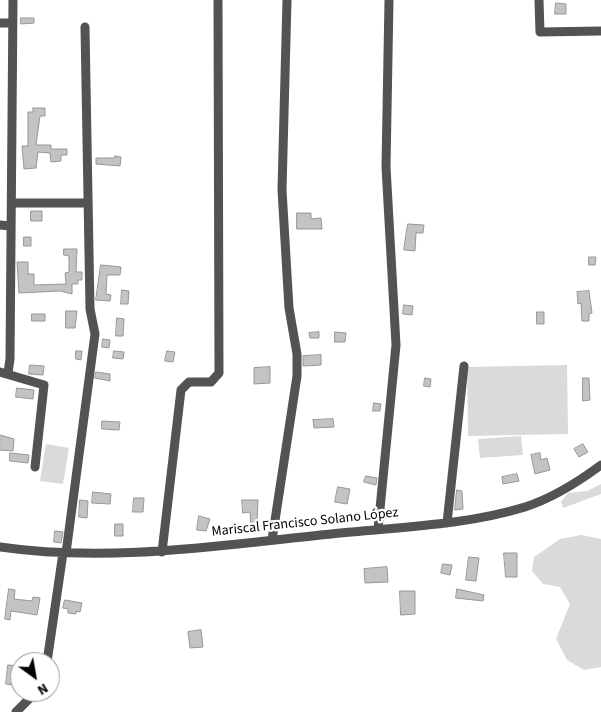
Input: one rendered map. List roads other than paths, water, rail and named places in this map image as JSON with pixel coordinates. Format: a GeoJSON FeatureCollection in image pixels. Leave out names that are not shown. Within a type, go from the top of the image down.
{"type":"FeatureCollection","features":[{"type":"Feature","properties":{"kind":"street"},"geometry":{"type":"LineString","coordinates":[[13,0],[12,203],[4,372],[44,386],[35,467]]}},
{"type":"Feature","properties":{"kind":"street"},"geometry":{"type":"LineString","coordinates":[[162,552],[180,390],[189,382],[211,382],[219,373],[218,0]]}},
{"type":"Feature","properties":{"kind":"street"},"geometry":{"type":"LineString","coordinates":[[272,540],[297,376],[297,354],[289,308],[282,190],[287,0]]}},
{"type":"Feature","properties":{"kind":"street"},"geometry":{"type":"LineString","coordinates":[[378,529],[396,345],[386,167],[389,0]]}},
{"type":"Feature","properties":{"kind":"street"},"geometry":{"type":"LineString","coordinates":[[539,0],[540,32],[601,31]]}},
{"type":"Feature","properties":{"kind":"street"},"geometry":{"type":"LineString","coordinates":[[0,23],[13,23]]}},
{"type":"Feature","properties":{"kind":"street"},"geometry":{"type":"LineString","coordinates":[[49,652],[65,553],[95,334],[90,309],[85,27]]}},
{"type":"Feature","properties":{"kind":"street"},"geometry":{"type":"LineString","coordinates":[[12,203],[87,203]]}},
{"type":"Feature","properties":{"kind":"street"},"geometry":{"type":"LineString","coordinates":[[0,225],[10,226]]}},
{"type":"Feature","properties":{"kind":"street"},"geometry":{"type":"LineString","coordinates":[[447,523],[464,366]]}},
{"type":"Feature","properties":{"kind":"street","name":"Mariscal Francisco Solano López"},"geometry":{"type":"LineString","coordinates":[[0,547],[65,553],[162,552],[469,520],[528,506],[566,489],[601,465]]}},
{"type":"Feature","properties":{"kind":"street"},"geometry":{"type":"LineString","coordinates":[[16,712],[26,702]]}}]}
